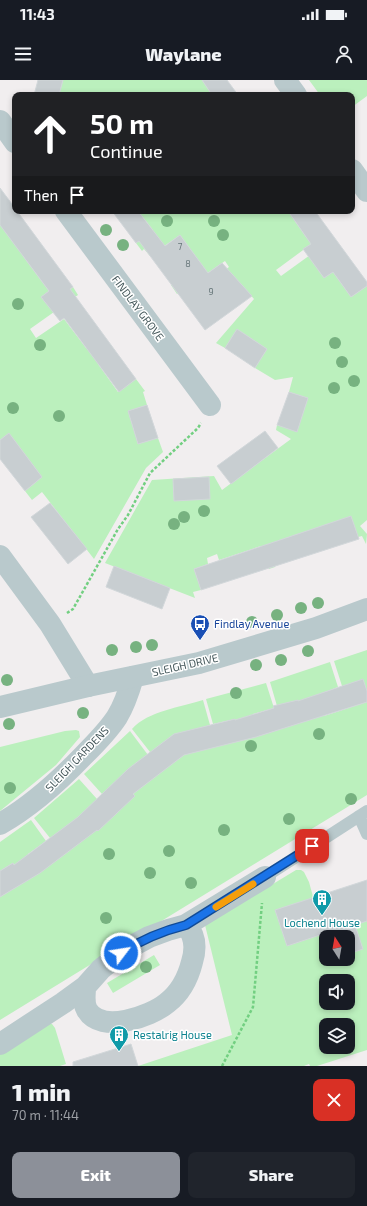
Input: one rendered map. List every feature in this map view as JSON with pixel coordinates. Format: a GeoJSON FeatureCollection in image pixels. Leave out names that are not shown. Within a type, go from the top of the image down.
{"type":"FeatureCollection","features":[{"type":"Feature","properties":{"kind":"street"},"geometry":{"type":"LineString","coordinates":[[285,80],[294,92]]}},
{"type":"Feature","properties":{"kind":"street"},"geometry":{"type":"LineString","coordinates":[[0,121],[12,138]]}},
{"type":"Feature","properties":{"kind":"street"},"geometry":{"type":"LineString","coordinates":[[355,174],[367,191]]}},
{"type":"Feature","properties":{"kind":"street","name":"FINDLAY GROVE"},"geometry":{"type":"LineString","coordinates":[[68,214],[210,405]]}},
{"type":"Feature","properties":{"kind":"street"},"geometry":{"type":"LineString","coordinates":[[0,556],[50,624],[88,686]]}},
{"type":"Feature","properties":{"kind":"street","name":"SLEIGH DRIVE"},"geometry":{"type":"LineString","coordinates":[[0,707],[88,686],[199,663],[277,641],[367,609]]}},
{"type":"Feature","properties":{"kind":"street","name":"SLEIGH GARDENS"},"geometry":{"type":"LineString","coordinates":[[0,824],[28,806],[47,791],[92,747],[116,718],[127,698],[133,677]]}},
{"type":"Feature","properties":{"kind":"street"},"geometry":{"type":"LineString","coordinates":[[0,1044],[86,987],[101,969],[121,953],[149,937],[186,925],[265,877]]}},
{"type":"Feature","properties":{"kind":"street"},"geometry":{"type":"LineString","coordinates":[[86,987],[84,1001],[88,1011],[91,1016],[102,1022],[132,1020],[154,1012],[175,996],[189,974],[193,958],[194,938],[186,925]]}},
{"type":"Feature","properties":{"kind":"lane"},"geometry":{"type":"LineString","coordinates":[[265,877],[363,814],[367,834]]}},
{"type":"Feature","properties":{"kind":"path"},"geometry":{"type":"LineString","coordinates":[[50,624],[73,609],[118,529],[128,515],[150,473],[198,428],[210,405]]}},
{"type":"Feature","properties":{"kind":"path"},"geometry":{"type":"LineString","coordinates":[[222,1066],[253,1007],[265,877]]}},
{"type":"Feature","properties":{"kind":"green space"},"geometry":{"type":"Polygon","coordinates":[[[63,80],[202,80],[210,92],[60,92],[63,80]]]}},
{"type":"Feature","properties":{"kind":"green space"},"geometry":{"type":"Polygon","coordinates":[[[309,80],[367,80],[367,96],[355,105],[355,92],[318,92],[309,80]]]}},
{"type":"Feature","properties":{"kind":"green space"},"geometry":{"type":"Polygon","coordinates":[[[140,214],[290,214],[306,237],[329,231],[276,270],[281,276],[317,250],[318,270],[324,278],[333,272],[351,297],[367,286],[367,520],[360,526],[367,534],[366,544],[362,536],[358,537],[351,517],[286,538],[275,567],[269,569],[261,546],[219,560],[217,554],[207,558],[208,564],[194,569],[201,590],[193,592],[195,598],[105,563],[152,480],[214,476],[222,490],[291,439],[276,430],[277,425],[297,431],[308,398],[289,392],[293,377],[275,380],[255,368],[267,349],[237,330],[225,348],[216,343],[254,299],[246,290],[214,278],[229,267],[225,261],[177,294],[171,285],[189,272],[198,260],[180,235],[150,256],[144,249],[142,251],[136,243],[153,230],[140,214]]]}},
{"type":"Feature","properties":{"kind":"green space"},"geometry":{"type":"Polygon","coordinates":[[[0,225],[40,243],[23,256],[49,291],[41,297],[48,305],[73,287],[78,295],[30,329],[36,338],[64,319],[86,348],[103,335],[115,351],[98,364],[118,392],[136,379],[145,391],[143,392],[147,405],[128,411],[138,444],[158,438],[163,452],[146,468],[94,559],[42,492],[32,500],[25,491],[42,477],[9,434],[0,440],[0,225]]]}},
{"type":"Feature","properties":{"kind":"green space"},"geometry":{"type":"Polygon","coordinates":[[[367,650],[367,691],[342,686],[334,661],[367,650]]]}},
{"type":"Feature","properties":{"kind":"green space"},"geometry":{"type":"Polygon","coordinates":[[[330,662],[338,687],[317,695],[324,716],[367,702],[367,795],[0,1020],[0,897],[24,882],[13,863],[0,871],[0,842],[31,820],[46,841],[28,854],[41,872],[50,838],[34,818],[79,779],[97,799],[102,794],[84,774],[130,731],[148,755],[150,752],[132,729],[139,723],[156,714],[203,700],[210,725],[189,731],[240,741],[235,719],[213,724],[206,699],[266,683],[274,708],[253,714],[259,736],[305,721],[298,700],[277,706],[270,682],[330,662]]]}},
{"type":"Feature","properties":{"kind":"green space"},"geometry":{"type":"Polygon","coordinates":[[[65,731],[79,731],[80,737],[56,765],[0,811],[0,747],[65,731]]]}},
{"type":"Feature","properties":{"kind":"green space"},"geometry":{"type":"Polygon","coordinates":[[[296,870],[301,870],[304,872],[309,882],[322,930],[319,930],[319,966],[355,966],[355,952],[363,949],[355,925],[367,921],[367,1050],[355,1054],[355,1018],[319,1018],[319,1054],[354,1054],[317,1066],[310,1066],[309,1064],[304,1066],[138,1066],[232,1035],[205,925],[296,870]]]}},
{"type":"Feature","properties":{"kind":"green space"},"geometry":{"type":"Polygon","coordinates":[[[154,955],[160,965],[113,993],[107,983],[154,955]]]}},
{"type":"Feature","properties":{"kind":"green space"},"geometry":{"type":"Polygon","coordinates":[[[47,1023],[52,1024],[55,1028],[66,1064],[60,1066],[0,1066],[0,1048],[47,1023]]]}},
{"type":"Feature","properties":{"kind":"building"},"geometry":{"type":"Polygon","coordinates":[[[38,80],[63,80],[60,92],[35,92],[38,80]]]}},
{"type":"Feature","properties":{"kind":"building"},"geometry":{"type":"Polygon","coordinates":[[[202,80],[227,80],[236,92],[210,92],[202,80]]]}},
{"type":"Feature","properties":{"kind":"building"},"geometry":{"type":"Polygon","coordinates":[[[0,188],[12,204],[12,214],[19,214],[73,287],[70,289],[136,379],[119,392],[64,318],[60,321],[41,297],[49,291],[0,225],[0,188]]]}},
{"type":"Feature","properties":{"kind":"building"},"geometry":{"type":"Polygon","coordinates":[[[114,214],[140,214],[165,246],[180,235],[208,273],[222,263],[252,296],[205,330],[139,241],[136,243],[114,214]]]}},
{"type":"Feature","properties":{"kind":"building"},"geometry":{"type":"Polygon","coordinates":[[[290,214],[317,214],[367,282],[367,286],[351,297],[333,272],[324,278],[303,249],[311,244],[290,214]]]}},
{"type":"Feature","properties":{"kind":"building"},"geometry":{"type":"Polygon","coordinates":[[[237,329],[267,349],[255,368],[225,348],[237,329]]]}},
{"type":"Feature","properties":{"kind":"building"},"geometry":{"type":"Polygon","coordinates":[[[289,392],[308,398],[297,432],[277,425],[289,392]]]}},
{"type":"Feature","properties":{"kind":"building"},"geometry":{"type":"Polygon","coordinates":[[[147,405],[158,438],[138,444],[128,411],[147,405]]]}},
{"type":"Feature","properties":{"kind":"building"},"geometry":{"type":"Polygon","coordinates":[[[265,431],[278,448],[231,484],[217,466],[265,431]]]}},
{"type":"Feature","properties":{"kind":"building"},"geometry":{"type":"Polygon","coordinates":[[[9,433],[42,477],[25,491],[0,459],[0,440],[9,433]]]}},
{"type":"Feature","properties":{"kind":"building"},"geometry":{"type":"Polygon","coordinates":[[[209,477],[210,499],[174,501],[173,479],[209,477]]]}},
{"type":"Feature","properties":{"kind":"building"},"geometry":{"type":"Polygon","coordinates":[[[50,503],[87,549],[68,564],[31,517],[50,503]]]}},
{"type":"Feature","properties":{"kind":"building"},"geometry":{"type":"Polygon","coordinates":[[[351,516],[359,539],[201,590],[194,569],[351,516]]]}},
{"type":"Feature","properties":{"kind":"building"},"geometry":{"type":"Polygon","coordinates":[[[114,566],[170,588],[162,609],[106,587],[114,566]]]}},
{"type":"Feature","properties":{"kind":"building"},"geometry":{"type":"Polygon","coordinates":[[[363,679],[367,691],[367,702],[256,737],[184,755],[133,794],[135,796],[98,831],[97,830],[40,873],[0,897],[0,871],[13,863],[14,865],[78,817],[128,769],[174,734],[235,720],[274,708],[273,706],[298,701],[363,679]]]}},
{"type":"Feature","properties":{"kind":"building","name":"Lochend House"},"geometry":{"type":"Polygon","coordinates":[[[367,880],[367,921],[355,925],[363,949],[355,952],[355,930],[319,930],[319,935],[287,946],[275,910],[367,880]]]}},
{"type":"Feature","properties":{"kind":"building","name":"Restalrig House"},"geometry":{"type":"Polygon","coordinates":[[[131,1044],[138,1066],[73,1066],[73,1062],[131,1044]]]}},
{"type":"Feature","properties":{"kind":"slow traffic"},"geometry":{"type":"LineString","coordinates":[[216,907],[253,884]]}},
{"type":"Feature","properties":{"kind":"place","name":"Findlay Avenue"},"geometry":{"type":"Point","coordinates":[200,641]}},
{"type":"Feature","properties":{"kind":"place","name":"Lochend House"},"geometry":{"type":"Point","coordinates":[322,916]}},
{"type":"Feature","properties":{"kind":"place","name":"Restalrig House"},"geometry":{"type":"Point","coordinates":[119,1052]}},
{"type":"Feature","properties":{"kind":"route"},"geometry":{"type":"LineString","coordinates":[[121,953],[149,937],[186,925],[265,877],[312,846]]}}]}
